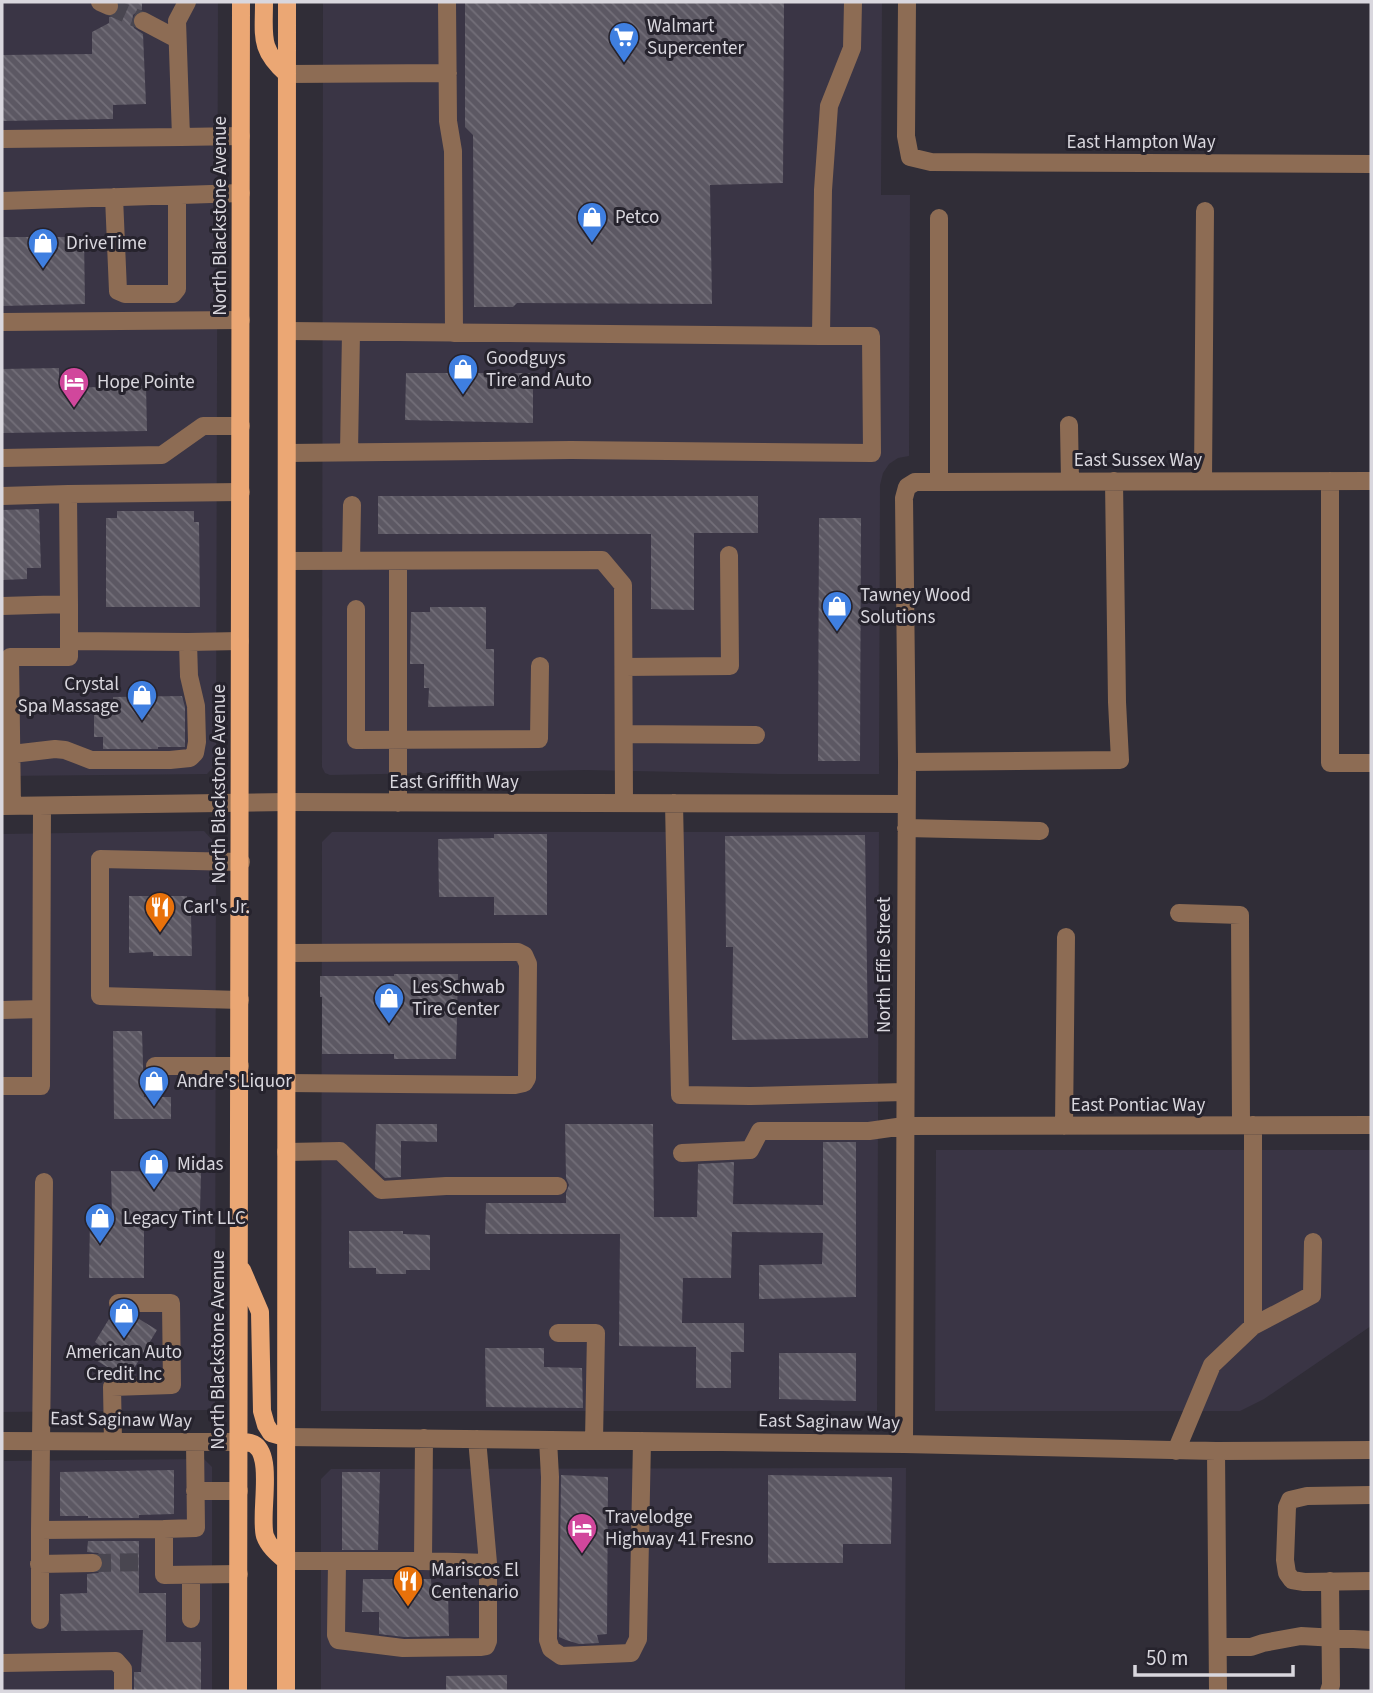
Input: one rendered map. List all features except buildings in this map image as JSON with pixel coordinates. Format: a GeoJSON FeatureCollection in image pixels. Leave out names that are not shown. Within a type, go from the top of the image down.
{"type":"FeatureCollection","features":[{"type":"Feature","properties":{"kind":"main road","name":"North Blackstone Avenue"},"geometry":{"type":"LineString","coordinates":[[238,1691],[242,2]]}},
{"type":"Feature","properties":{"kind":"main road"},"geometry":{"type":"LineString","coordinates":[[264,2],[265,46],[273,61],[287,74]]}},
{"type":"Feature","properties":{"kind":"main road"},"geometry":{"type":"LineString","coordinates":[[286,1691],[288,2]]}},
{"type":"Feature","properties":{"kind":"main road"},"geometry":{"type":"LineString","coordinates":[[240,1264],[260,1312],[264,1420],[271,1433],[285,1437]]}},
{"type":"Feature","properties":{"kind":"main road"},"geometry":{"type":"LineString","coordinates":[[239,1441],[253,1444],[261,1453],[265,1472],[265,1534],[273,1549],[286,1561]]}},
{"type":"Feature","properties":{"kind":"street"},"geometry":{"type":"LineString","coordinates":[[181,136],[177,21],[187,2]]}},
{"type":"Feature","properties":{"kind":"street"},"geometry":{"type":"LineString","coordinates":[[447,2],[448,121],[453,151],[454,333]]}},
{"type":"Feature","properties":{"kind":"street"},"geometry":{"type":"LineString","coordinates":[[821,337],[823,190],[829,106],[852,48],[853,2]]}},
{"type":"Feature","properties":{"kind":"street","name":"East Hampton Way"},"geometry":{"type":"LineString","coordinates":[[907,2],[906,136],[911,156],[931,162],[1371,164]]}},
{"type":"Feature","properties":{"kind":"street"},"geometry":{"type":"LineString","coordinates":[[143,21],[177,38]]}},
{"type":"Feature","properties":{"kind":"street"},"geometry":{"type":"LineString","coordinates":[[287,74],[448,73]]}},
{"type":"Feature","properties":{"kind":"street"},"geometry":{"type":"LineString","coordinates":[[2,139],[241,136]]}},
{"type":"Feature","properties":{"kind":"street"},"geometry":{"type":"LineString","coordinates":[[2,201],[241,193]]}},
{"type":"Feature","properties":{"kind":"street"},"geometry":{"type":"LineString","coordinates":[[114,197],[118,291],[125,294],[173,294],[177,289],[177,196]]}},
{"type":"Feature","properties":{"kind":"street"},"geometry":{"type":"LineString","coordinates":[[1203,481],[1205,211]]}},
{"type":"Feature","properties":{"kind":"street"},"geometry":{"type":"LineString","coordinates":[[939,218],[939,482]]}},
{"type":"Feature","properties":{"kind":"street"},"geometry":{"type":"LineString","coordinates":[[2,322],[241,320]]}},
{"type":"Feature","properties":{"kind":"street"},"geometry":{"type":"LineString","coordinates":[[287,331],[871,337],[872,453],[585,450],[287,453]]}},
{"type":"Feature","properties":{"kind":"street"},"geometry":{"type":"LineString","coordinates":[[349,452],[351,332]]}},
{"type":"Feature","properties":{"kind":"street"},"geometry":{"type":"LineString","coordinates":[[1069,425],[1070,481]]}},
{"type":"Feature","properties":{"kind":"street"},"geometry":{"type":"LineString","coordinates":[[2,458],[162,455],[203,426],[241,426]]}},
{"type":"Feature","properties":{"kind":"street"},"geometry":{"type":"LineString","coordinates":[[906,762],[1120,760],[1114,481]]}},
{"type":"Feature","properties":{"kind":"street"},"geometry":{"type":"LineString","coordinates":[[1330,481],[1330,763],[1371,763]]}},
{"type":"Feature","properties":{"kind":"street","name":"East Sussex Way"},"geometry":{"type":"LineString","coordinates":[[907,487],[915,482],[1371,481]]}},
{"type":"Feature","properties":{"kind":"street","name":"North Effie Street"},"geometry":{"type":"LineString","coordinates":[[904,1444],[904,498],[907,487]]}},
{"type":"Feature","properties":{"kind":"street"},"geometry":{"type":"LineString","coordinates":[[2,496],[241,492]]}},
{"type":"Feature","properties":{"kind":"street"},"geometry":{"type":"LineString","coordinates":[[7,806],[6,673],[10,657],[69,657],[68,494]]}},
{"type":"Feature","properties":{"kind":"street"},"geometry":{"type":"LineString","coordinates":[[351,561],[352,505]]}},
{"type":"Feature","properties":{"kind":"street"},"geometry":{"type":"LineString","coordinates":[[624,667],[730,666],[729,555]]}},
{"type":"Feature","properties":{"kind":"street"},"geometry":{"type":"LineString","coordinates":[[287,561],[602,560],[623,585],[624,803]]}},
{"type":"Feature","properties":{"kind":"street"},"geometry":{"type":"LineString","coordinates":[[398,561],[398,803]]}},
{"type":"Feature","properties":{"kind":"street"},"geometry":{"type":"LineString","coordinates":[[2,606],[69,604]]}},
{"type":"Feature","properties":{"kind":"street"},"geometry":{"type":"LineString","coordinates":[[356,609],[356,740],[539,739],[540,666]]}},
{"type":"Feature","properties":{"kind":"street"},"geometry":{"type":"LineString","coordinates":[[69,641],[240,641]]}},
{"type":"Feature","properties":{"kind":"street"},"geometry":{"type":"LineString","coordinates":[[8,746],[65,750],[91,760],[190,758],[195,753],[197,743],[196,706],[189,676],[188,642]]}},
{"type":"Feature","properties":{"kind":"street"},"geometry":{"type":"LineString","coordinates":[[624,734],[756,735]]}},
{"type":"Feature","properties":{"kind":"street","name":"East Griffith Way"},"geometry":{"type":"LineString","coordinates":[[7,806],[287,802],[906,804]]}},
{"type":"Feature","properties":{"kind":"street"},"geometry":{"type":"LineString","coordinates":[[674,803],[680,1095],[904,1092]]}},
{"type":"Feature","properties":{"kind":"street"},"geometry":{"type":"LineString","coordinates":[[2,1086],[40,1086],[43,806]]}},
{"type":"Feature","properties":{"kind":"street"},"geometry":{"type":"LineString","coordinates":[[906,828],[1040,831]]}},
{"type":"Feature","properties":{"kind":"street"},"geometry":{"type":"LineString","coordinates":[[240,1000],[100,996],[100,859],[241,862]]}},
{"type":"Feature","properties":{"kind":"street"},"geometry":{"type":"LineString","coordinates":[[1179,913],[1240,915],[1252,1326]]}},
{"type":"Feature","properties":{"kind":"street"},"geometry":{"type":"LineString","coordinates":[[1064,1126],[1066,937]]}},
{"type":"Feature","properties":{"kind":"street"},"geometry":{"type":"LineString","coordinates":[[286,1083],[524,1083],[527,1078],[528,964],[524,955],[518,952],[287,953]]}},
{"type":"Feature","properties":{"kind":"street"},"geometry":{"type":"LineString","coordinates":[[2,1010],[41,1009]]}},
{"type":"Feature","properties":{"kind":"street"},"geometry":{"type":"LineString","coordinates":[[155,1066],[240,1066]]}},
{"type":"Feature","properties":{"kind":"street","name":"East Pontiac Way"},"geometry":{"type":"LineString","coordinates":[[682,1153],[750,1150],[760,1131],[869,1131],[904,1126],[1371,1125]]}},
{"type":"Feature","properties":{"kind":"street"},"geometry":{"type":"LineString","coordinates":[[286,1152],[340,1151],[381,1190],[446,1186],[558,1186]]}},
{"type":"Feature","properties":{"kind":"street"},"geometry":{"type":"LineString","coordinates":[[40,1620],[44,1182]]}},
{"type":"Feature","properties":{"kind":"street"},"geometry":{"type":"LineString","coordinates":[[1176,1451],[1212,1364],[1252,1326],[1312,1295],[1313,1242]]}},
{"type":"Feature","properties":{"kind":"street"},"geometry":{"type":"LineString","coordinates":[[113,1441],[112,1387],[172,1385],[171,1303],[118,1303]]}},
{"type":"Feature","properties":{"kind":"street"},"geometry":{"type":"LineString","coordinates":[[558,1333],[596,1333],[594,1440]]}},
{"type":"Feature","properties":{"kind":"street","name":"East Saginaw Way"},"geometry":{"type":"LineString","coordinates":[[285,1437],[904,1444],[1176,1451],[1371,1450]]}},
{"type":"Feature","properties":{"kind":"street"},"geometry":{"type":"LineString","coordinates":[[423,1560],[424,1438]]}},
{"type":"Feature","properties":{"kind":"street"},"geometry":{"type":"LineString","coordinates":[[337,1562],[338,1640],[403,1648],[486,1646],[488,1563],[477,1439]]}},
{"type":"Feature","properties":{"kind":"street"},"geometry":{"type":"LineString","coordinates":[[548,1440],[548,1640],[551,1649],[561,1656],[631,1653],[638,1639],[642,1441]]}},
{"type":"Feature","properties":{"kind":"street","name":"East Saginaw Way"},"geometry":{"type":"LineString","coordinates":[[2,1441],[239,1441]]}},
{"type":"Feature","properties":{"kind":"street"},"geometry":{"type":"LineString","coordinates":[[40,1530],[196,1528],[194,1442]]}},
{"type":"Feature","properties":{"kind":"street"},"geometry":{"type":"LineString","coordinates":[[1216,1451],[1218,1691]]}},
{"type":"Feature","properties":{"kind":"street"},"geometry":{"type":"LineString","coordinates":[[195,1491],[239,1491]]}},
{"type":"Feature","properties":{"kind":"street"},"geometry":{"type":"LineString","coordinates":[[1371,1495],[1298,1497],[1290,1500],[1287,1507],[1285,1560],[1287,1573],[1293,1580],[1371,1581]]}},
{"type":"Feature","properties":{"kind":"street"},"geometry":{"type":"LineString","coordinates":[[164,1529],[164,1574],[239,1574]]}},
{"type":"Feature","properties":{"kind":"street"},"geometry":{"type":"LineString","coordinates":[[286,1561],[423,1560],[488,1563]]}},
{"type":"Feature","properties":{"kind":"street"},"geometry":{"type":"LineString","coordinates":[[146,1562],[164,1562]]}},
{"type":"Feature","properties":{"kind":"street"},"geometry":{"type":"LineString","coordinates":[[39,1564],[93,1563]]}},
{"type":"Feature","properties":{"kind":"street"},"geometry":{"type":"LineString","coordinates":[[191,1574],[191,1619]]}},
{"type":"Feature","properties":{"kind":"street"},"geometry":{"type":"LineString","coordinates":[[1329,1691],[1330,1581]]}},
{"type":"Feature","properties":{"kind":"street"},"geometry":{"type":"LineString","coordinates":[[1218,1647],[1251,1647],[1301,1636],[1371,1640]]}},
{"type":"Feature","properties":{"kind":"street"},"geometry":{"type":"LineString","coordinates":[[2,1663],[116,1661],[123,1669],[124,1691]]}},
{"type":"Feature","properties":{"kind":"shaded area"},"geometry":{"type":"Polygon","coordinates":[[[2,2],[218,2],[216,764],[207,774],[2,776],[2,2]]]}},
{"type":"Feature","properties":{"kind":"shaded area"},"geometry":{"type":"Polygon","coordinates":[[[323,2],[882,2],[881,195],[910,195],[909,456],[898,458],[889,464],[880,485],[879,774],[586,770],[325,773],[322,767],[323,2]]]}},
{"type":"Feature","properties":{"kind":"shaded area"},"geometry":{"type":"Polygon","coordinates":[[[204,831],[216,844],[215,1410],[2,1412],[2,834],[204,831]]]}},
{"type":"Feature","properties":{"kind":"shaded area"},"geometry":{"type":"Polygon","coordinates":[[[332,832],[879,832],[877,1411],[321,1411],[322,842],[332,832]]]}},
{"type":"Feature","properties":{"kind":"shaded area"},"geometry":{"type":"Polygon","coordinates":[[[936,1150],[1371,1150],[1371,1326],[1264,1399],[1240,1411],[935,1411],[936,1150]]]}},
{"type":"Feature","properties":{"kind":"shaded area"},"geometry":{"type":"Polygon","coordinates":[[[204,1459],[212,1467],[212,1691],[2,1691],[4,1461],[204,1459]]]}},
{"type":"Feature","properties":{"kind":"shaded area"},"geometry":{"type":"Polygon","coordinates":[[[906,1468],[905,1691],[321,1691],[321,1479],[331,1469],[906,1468]]]}},
{"type":"Feature","properties":{"kind":"tunnel"},"geometry":{"type":"LineString","coordinates":[[109,6],[143,21]]}},
{"type":"Feature","properties":{"kind":"tunnel"},"geometry":{"type":"LineString","coordinates":[[93,1563],[146,1562]]}},
{"type":"Feature","properties":{"kind":"place","name":"Walmart Supercenter"},"geometry":{"type":"Point","coordinates":[624,64]}},
{"type":"Feature","properties":{"kind":"place","name":"Petco"},"geometry":{"type":"Point","coordinates":[592,244]}},
{"type":"Feature","properties":{"kind":"place","name":"DriveTime"},"geometry":{"type":"Point","coordinates":[43,270]}},
{"type":"Feature","properties":{"kind":"place","name":"Goodguys Tire and Auto"},"geometry":{"type":"Point","coordinates":[463,396]}},
{"type":"Feature","properties":{"kind":"place","name":"Hope Pointe"},"geometry":{"type":"Point","coordinates":[74,409]}},
{"type":"Feature","properties":{"kind":"place","name":"Tawney Wood Solutions"},"geometry":{"type":"Point","coordinates":[837,633]}},
{"type":"Feature","properties":{"kind":"place","name":"Crystal Spa Massage"},"geometry":{"type":"Point","coordinates":[142,722]}},
{"type":"Feature","properties":{"kind":"place","name":"Carl's Jr."},"geometry":{"type":"Point","coordinates":[160,934]}},
{"type":"Feature","properties":{"kind":"place","name":"Les Schwab Tire Center"},"geometry":{"type":"Point","coordinates":[389,1025]}},
{"type":"Feature","properties":{"kind":"place","name":"Andre's Liquor"},"geometry":{"type":"Point","coordinates":[154,1108]}},
{"type":"Feature","properties":{"kind":"place","name":"Midas"},"geometry":{"type":"Point","coordinates":[154,1191]}},
{"type":"Feature","properties":{"kind":"place","name":"Legacy Tint LLC"},"geometry":{"type":"Point","coordinates":[100,1245]}},
{"type":"Feature","properties":{"kind":"place","name":"American Auto Credit Inc"},"geometry":{"type":"Point","coordinates":[124,1340]}},
{"type":"Feature","properties":{"kind":"place","name":"Travelodge Highway 41 Fresno"},"geometry":{"type":"Point","coordinates":[582,1555]}},
{"type":"Feature","properties":{"kind":"place","name":"Mariscos El Centenario"},"geometry":{"type":"Point","coordinates":[408,1608]}}]}
